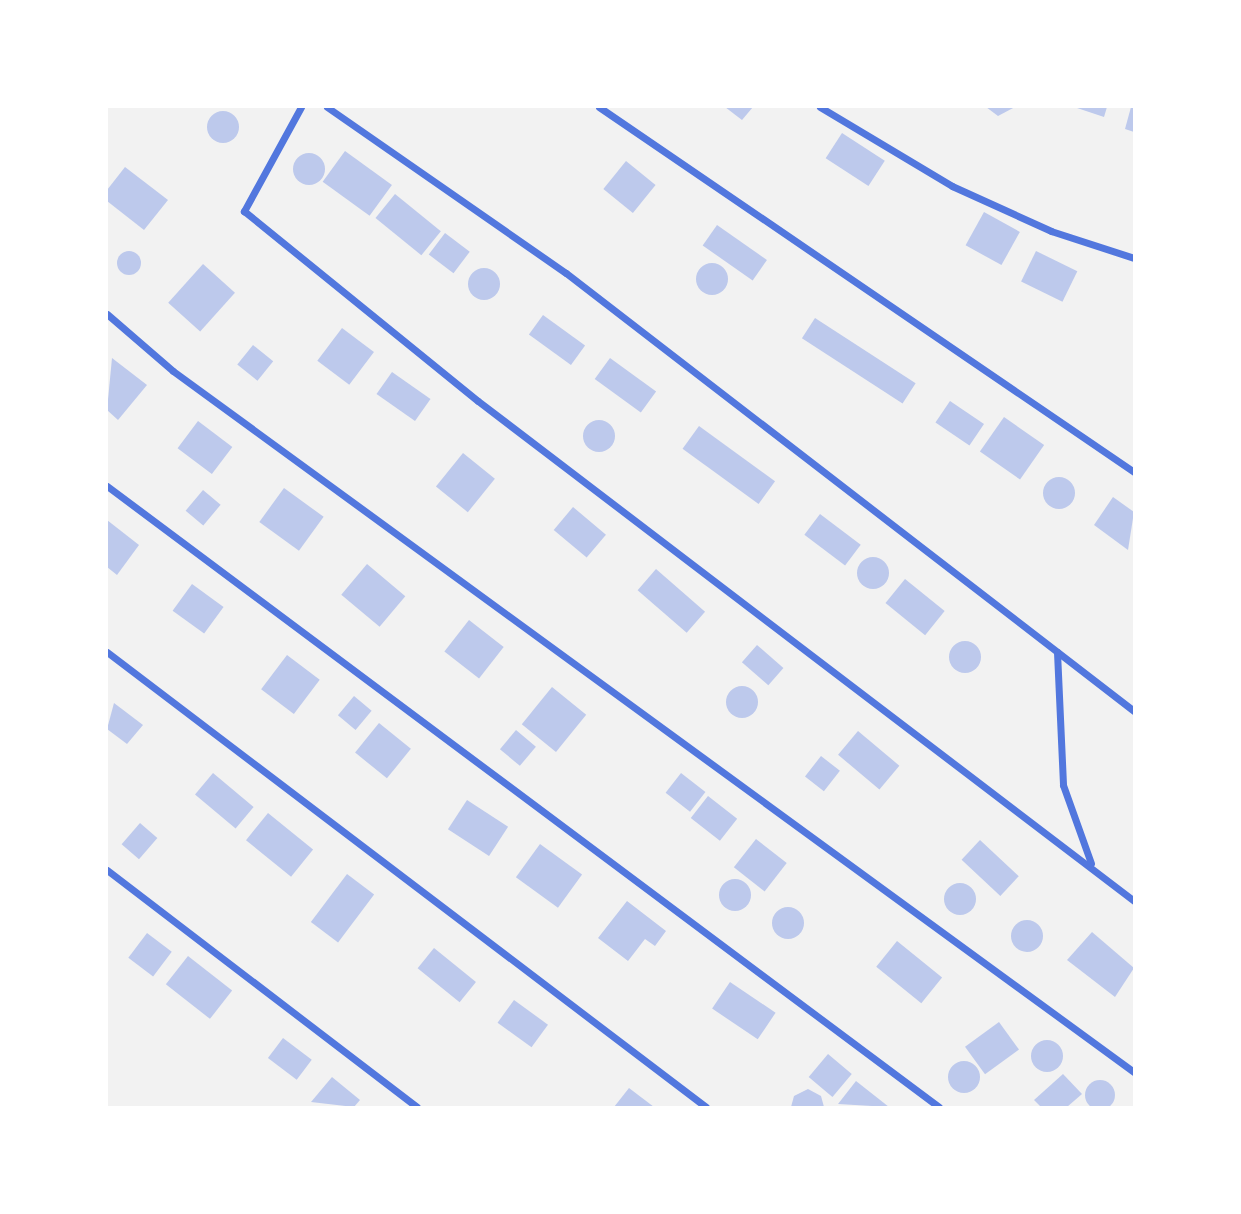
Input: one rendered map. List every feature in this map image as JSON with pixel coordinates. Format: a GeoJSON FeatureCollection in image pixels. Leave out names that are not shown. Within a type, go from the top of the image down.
{"type":"FeatureCollection","features":[{"type":"Feature","properties":{"kind":"street"},"geometry":{"type":"LineString","coordinates":[[301,107],[244,211],[478,401],[1092,864],[1134,901]]}},
{"type":"Feature","properties":{"kind":"street"},"geometry":{"type":"LineString","coordinates":[[327,107],[566,273],[1134,711]]}},
{"type":"Feature","properties":{"kind":"street"},"geometry":{"type":"LineString","coordinates":[[599,107],[1134,472]]}},
{"type":"Feature","properties":{"kind":"street"},"geometry":{"type":"LineString","coordinates":[[820,107],[952,186],[1051,231],[1134,258]]}},
{"type":"Feature","properties":{"kind":"street"},"geometry":{"type":"LineString","coordinates":[[107,314],[206,396],[1134,1072]]}},
{"type":"Feature","properties":{"kind":"street"},"geometry":{"type":"LineString","coordinates":[[107,486],[939,1107]]}},
{"type":"Feature","properties":{"kind":"street"},"geometry":{"type":"LineString","coordinates":[[107,652],[706,1107]]}},
{"type":"Feature","properties":{"kind":"street"},"geometry":{"type":"LineString","coordinates":[[1057,652],[1063,785],[1092,864]]}},
{"type":"Feature","properties":{"kind":"street"},"geometry":{"type":"LineString","coordinates":[[107,870],[417,1107]]}},
{"type":"Feature","properties":{"kind":"building"},"geometry":{"type":"Polygon","coordinates":[[[725,107],[753,107],[742,120],[725,107]]]}},
{"type":"Feature","properties":{"kind":"building"},"geometry":{"type":"Polygon","coordinates":[[[986,107],[1015,107],[998,116],[986,107]]]}},
{"type":"Feature","properties":{"kind":"building"},"geometry":{"type":"Polygon","coordinates":[[[1074,107],[1107,107],[1104,117],[1074,107]]]}},
{"type":"Feature","properties":{"kind":"building"},"geometry":{"type":"Polygon","coordinates":[[[1131,107],[1134,107],[1134,132],[1125,129],[1131,107]]]}},
{"type":"Feature","properties":{"kind":"building"},"geometry":{"type":"Polygon","coordinates":[[[223,111],[235,115],[239,127],[235,139],[223,143],[211,139],[207,127],[211,115],[223,111]]]}},
{"type":"Feature","properties":{"kind":"building"},"geometry":{"type":"Polygon","coordinates":[[[842,133],[885,161],[868,186],[826,158],[842,133]]]}},
{"type":"Feature","properties":{"kind":"building"},"geometry":{"type":"Polygon","coordinates":[[[345,151],[392,185],[370,216],[323,182],[345,151]]]}},
{"type":"Feature","properties":{"kind":"building"},"geometry":{"type":"Polygon","coordinates":[[[309,153],[321,157],[325,169],[321,181],[309,185],[297,181],[293,169],[297,157],[309,153]]]}},
{"type":"Feature","properties":{"kind":"building"},"geometry":{"type":"Polygon","coordinates":[[[626,161],[656,185],[633,213],[603,189],[626,161]]]}},
{"type":"Feature","properties":{"kind":"building"},"geometry":{"type":"Polygon","coordinates":[[[125,167],[168,200],[144,230],[107,201],[107,190],[125,167]]]}},
{"type":"Feature","properties":{"kind":"building"},"geometry":{"type":"Polygon","coordinates":[[[395,194],[441,231],[421,255],[375,218],[395,194]]]}},
{"type":"Feature","properties":{"kind":"building"},"geometry":{"type":"Polygon","coordinates":[[[984,212],[1020,232],[1001,265],[966,245],[984,212]]]}},
{"type":"Feature","properties":{"kind":"building"},"geometry":{"type":"Polygon","coordinates":[[[717,225],[767,260],[753,280],[703,245],[717,225]]]}},
{"type":"Feature","properties":{"kind":"building"},"geometry":{"type":"Polygon","coordinates":[[[445,233],[470,252],[454,273],[429,255],[445,233]]]}},
{"type":"Feature","properties":{"kind":"building"},"geometry":{"type":"Polygon","coordinates":[[[129,251],[138,254],[141,263],[138,272],[129,275],[120,272],[117,263],[120,254],[129,251]]]}},
{"type":"Feature","properties":{"kind":"building"},"geometry":{"type":"Polygon","coordinates":[[[1036,251],[1077,271],[1062,302],[1021,282],[1036,251]]]}},
{"type":"Feature","properties":{"kind":"building"},"geometry":{"type":"Polygon","coordinates":[[[712,263],[724,267],[728,279],[724,291],[712,295],[700,291],[696,279],[700,267],[712,263]]]}},
{"type":"Feature","properties":{"kind":"building"},"geometry":{"type":"Polygon","coordinates":[[[203,264],[235,293],[200,331],[168,303],[203,264]]]}},
{"type":"Feature","properties":{"kind":"building"},"geometry":{"type":"Polygon","coordinates":[[[484,268],[496,272],[500,284],[496,296],[484,300],[472,296],[468,284],[472,272],[484,268]]]}},
{"type":"Feature","properties":{"kind":"building"},"geometry":{"type":"Polygon","coordinates":[[[543,315],[585,346],[571,365],[529,334],[543,315]]]}},
{"type":"Feature","properties":{"kind":"building"},"geometry":{"type":"Polygon","coordinates":[[[815,318],[916,383],[903,403],[802,338],[815,318]]]}},
{"type":"Feature","properties":{"kind":"building"},"geometry":{"type":"Polygon","coordinates":[[[342,328],[374,352],[349,385],[317,361],[342,328]]]}},
{"type":"Feature","properties":{"kind":"building"},"geometry":{"type":"Polygon","coordinates":[[[253,345],[273,361],[257,381],[237,364],[253,345]]]}},
{"type":"Feature","properties":{"kind":"building"},"geometry":{"type":"Polygon","coordinates":[[[112,358],[147,385],[118,420],[107,410],[112,358]]]}},
{"type":"Feature","properties":{"kind":"building"},"geometry":{"type":"Polygon","coordinates":[[[610,358],[656,392],[641,413],[595,379],[610,358]]]}},
{"type":"Feature","properties":{"kind":"building"},"geometry":{"type":"Polygon","coordinates":[[[392,372],[431,399],[415,421],[377,394],[392,372]]]}},
{"type":"Feature","properties":{"kind":"building"},"geometry":{"type":"Polygon","coordinates":[[[950,401],[984,424],[969,445],[935,423],[950,401]]]}},
{"type":"Feature","properties":{"kind":"building"},"geometry":{"type":"Polygon","coordinates":[[[1004,417],[1044,445],[1020,480],[980,451],[1004,417]]]}},
{"type":"Feature","properties":{"kind":"building"},"geometry":{"type":"Polygon","coordinates":[[[599,420],[611,424],[615,436],[611,448],[599,452],[587,448],[583,436],[587,424],[599,420]]]}},
{"type":"Feature","properties":{"kind":"building"},"geometry":{"type":"Polygon","coordinates":[[[198,421],[232,447],[212,474],[178,448],[198,421]]]}},
{"type":"Feature","properties":{"kind":"building"},"geometry":{"type":"Polygon","coordinates":[[[699,426],[775,481],[759,504],[683,449],[699,426]]]}},
{"type":"Feature","properties":{"kind":"building"},"geometry":{"type":"Polygon","coordinates":[[[463,453],[495,479],[468,512],[436,486],[463,453]]]}},
{"type":"Feature","properties":{"kind":"building"},"geometry":{"type":"Polygon","coordinates":[[[1059,477],[1071,481],[1075,493],[1071,505],[1059,509],[1047,505],[1043,493],[1047,481],[1059,477]]]}},
{"type":"Feature","properties":{"kind":"building"},"geometry":{"type":"Polygon","coordinates":[[[284,488],[324,517],[299,551],[259,522],[284,488]]]}},
{"type":"Feature","properties":{"kind":"building"},"geometry":{"type":"Polygon","coordinates":[[[203,490],[221,505],[203,525],[186,511],[203,490]]]}},
{"type":"Feature","properties":{"kind":"building"},"geometry":{"type":"Polygon","coordinates":[[[1113,497],[1134,512],[1128,550],[1094,525],[1113,497]]]}},
{"type":"Feature","properties":{"kind":"building"},"geometry":{"type":"Polygon","coordinates":[[[573,507],[606,535],[587,558],[554,530],[573,507]]]}},
{"type":"Feature","properties":{"kind":"building"},"geometry":{"type":"Polygon","coordinates":[[[820,514],[861,545],[845,565],[804,535],[820,514]]]}},
{"type":"Feature","properties":{"kind":"building"},"geometry":{"type":"Polygon","coordinates":[[[107,520],[139,545],[117,575],[107,567],[107,520]]]}},
{"type":"Feature","properties":{"kind":"building"},"geometry":{"type":"Polygon","coordinates":[[[873,557],[885,561],[889,573],[885,585],[873,589],[861,585],[857,573],[861,561],[873,557]]]}},
{"type":"Feature","properties":{"kind":"building"},"geometry":{"type":"Polygon","coordinates":[[[367,564],[405,596],[380,627],[341,595],[367,564]]]}},
{"type":"Feature","properties":{"kind":"building"},"geometry":{"type":"Polygon","coordinates":[[[656,569],[705,612],[687,633],[638,590],[656,569]]]}},
{"type":"Feature","properties":{"kind":"building"},"geometry":{"type":"Polygon","coordinates":[[[905,579],[945,611],[925,635],[885,603],[905,579]]]}},
{"type":"Feature","properties":{"kind":"building"},"geometry":{"type":"Polygon","coordinates":[[[192,584],[224,607],[204,634],[173,611],[192,584]]]}},
{"type":"Feature","properties":{"kind":"building"},"geometry":{"type":"Polygon","coordinates":[[[469,620],[504,647],[479,679],[444,652],[469,620]]]}},
{"type":"Feature","properties":{"kind":"building"},"geometry":{"type":"Polygon","coordinates":[[[965,641],[977,645],[981,657],[977,669],[965,673],[953,669],[949,657],[953,645],[965,641]]]}},
{"type":"Feature","properties":{"kind":"building"},"geometry":{"type":"Polygon","coordinates":[[[757,645],[783,668],[768,685],[742,662],[757,645]]]}},
{"type":"Feature","properties":{"kind":"building"},"geometry":{"type":"Polygon","coordinates":[[[287,655],[320,680],[294,714],[261,689],[287,655]]]}},
{"type":"Feature","properties":{"kind":"building"},"geometry":{"type":"Polygon","coordinates":[[[742,686],[754,690],[758,702],[754,714],[742,718],[730,714],[726,702],[730,690],[742,686]]]}},
{"type":"Feature","properties":{"kind":"building"},"geometry":{"type":"Polygon","coordinates":[[[552,687],[586,715],[556,752],[522,724],[552,687]]]}},
{"type":"Feature","properties":{"kind":"building"},"geometry":{"type":"Polygon","coordinates":[[[354,696],[372,711],[356,730],[338,715],[354,696]]]}},
{"type":"Feature","properties":{"kind":"building"},"geometry":{"type":"Polygon","coordinates":[[[114,703],[143,725],[127,744],[107,729],[114,703]]]}},
{"type":"Feature","properties":{"kind":"building"},"geometry":{"type":"Polygon","coordinates":[[[379,723],[411,749],[387,778],[355,753],[379,723]]]}},
{"type":"Feature","properties":{"kind":"building"},"geometry":{"type":"Polygon","coordinates":[[[516,730],[536,747],[520,766],[500,749],[516,730]]]}},
{"type":"Feature","properties":{"kind":"building"},"geometry":{"type":"Polygon","coordinates":[[[858,731],[899,766],[879,789],[838,755],[858,731]]]}},
{"type":"Feature","properties":{"kind":"building"},"geometry":{"type":"Polygon","coordinates":[[[821,756],[840,771],[824,791],[805,776],[821,756]]]}},
{"type":"Feature","properties":{"kind":"building"},"geometry":{"type":"Polygon","coordinates":[[[213,773],[254,807],[236,829],[195,794],[213,773]]]}},
{"type":"Feature","properties":{"kind":"building"},"geometry":{"type":"Polygon","coordinates":[[[681,773],[705,792],[690,812],[666,793],[681,773]]]}},
{"type":"Feature","properties":{"kind":"building"},"geometry":{"type":"Polygon","coordinates":[[[708,796],[737,819],[720,841],[691,818],[708,796]]]}},
{"type":"Feature","properties":{"kind":"building"},"geometry":{"type":"Polygon","coordinates":[[[467,800],[508,827],[489,856],[448,829],[467,800]]]}},
{"type":"Feature","properties":{"kind":"building"},"geometry":{"type":"Polygon","coordinates":[[[268,813],[313,850],[291,877],[246,840],[268,813]]]}},
{"type":"Feature","properties":{"kind":"building"},"geometry":{"type":"Polygon","coordinates":[[[140,823],[157,838],[139,859],[122,844],[140,823]]]}},
{"type":"Feature","properties":{"kind":"building"},"geometry":{"type":"Polygon","coordinates":[[[756,839],[787,863],[765,891],[734,867],[756,839]]]}},
{"type":"Feature","properties":{"kind":"building"},"geometry":{"type":"Polygon","coordinates":[[[980,840],[1019,876],[1000,896],[962,860],[980,840]]]}},
{"type":"Feature","properties":{"kind":"building"},"geometry":{"type":"Polygon","coordinates":[[[540,844],[582,875],[558,908],[516,877],[540,844]]]}},
{"type":"Feature","properties":{"kind":"building"},"geometry":{"type":"Polygon","coordinates":[[[347,874],[374,894],[338,942],[311,922],[347,874]]]}},
{"type":"Feature","properties":{"kind":"building"},"geometry":{"type":"Polygon","coordinates":[[[735,879],[747,883],[751,895],[747,907],[735,911],[723,907],[719,895],[723,883],[735,879]]]}},
{"type":"Feature","properties":{"kind":"building"},"geometry":{"type":"Polygon","coordinates":[[[960,883],[972,887],[976,899],[972,911],[960,915],[948,911],[944,899],[948,887],[960,883]]]}},
{"type":"Feature","properties":{"kind":"building"},"geometry":{"type":"Polygon","coordinates":[[[627,901],[666,931],[655,946],[645,939],[628,961],[598,938],[627,901]]]}},
{"type":"Feature","properties":{"kind":"building"},"geometry":{"type":"Polygon","coordinates":[[[788,907],[800,911],[804,923],[800,935],[788,939],[776,935],[772,923],[776,911],[788,907]]]}},
{"type":"Feature","properties":{"kind":"building"},"geometry":{"type":"Polygon","coordinates":[[[1027,920],[1039,924],[1043,936],[1039,948],[1027,952],[1015,948],[1011,936],[1015,924],[1027,920]]]}},
{"type":"Feature","properties":{"kind":"building"},"geometry":{"type":"Polygon","coordinates":[[[1092,932],[1134,968],[1115,997],[1067,960],[1092,932]]]}},
{"type":"Feature","properties":{"kind":"building"},"geometry":{"type":"Polygon","coordinates":[[[147,933],[172,952],[153,976],[128,958],[147,933]]]}},
{"type":"Feature","properties":{"kind":"building"},"geometry":{"type":"Polygon","coordinates":[[[897,941],[942,978],[921,1003],[876,967],[897,941]]]}},
{"type":"Feature","properties":{"kind":"building"},"geometry":{"type":"Polygon","coordinates":[[[434,948],[476,982],[460,1002],[418,968],[434,948]]]}},
{"type":"Feature","properties":{"kind":"building"},"geometry":{"type":"Polygon","coordinates":[[[188,956],[232,990],[210,1019],[166,984],[188,956]]]}},
{"type":"Feature","properties":{"kind":"building"},"geometry":{"type":"Polygon","coordinates":[[[730,982],[776,1013],[758,1039],[712,1009],[730,982]]]}},
{"type":"Feature","properties":{"kind":"building"},"geometry":{"type":"Polygon","coordinates":[[[514,1000],[548,1025],[532,1047],[498,1023],[514,1000]]]}},
{"type":"Feature","properties":{"kind":"building"},"geometry":{"type":"Polygon","coordinates":[[[999,1022],[1019,1050],[985,1074],[965,1047],[999,1022]]]}},
{"type":"Feature","properties":{"kind":"building"},"geometry":{"type":"Polygon","coordinates":[[[283,1038],[312,1060],[297,1080],[268,1058],[283,1038]]]}},
{"type":"Feature","properties":{"kind":"building"},"geometry":{"type":"Polygon","coordinates":[[[1047,1040],[1059,1044],[1063,1056],[1059,1068],[1047,1072],[1035,1068],[1031,1056],[1035,1044],[1047,1040]]]}},
{"type":"Feature","properties":{"kind":"building"},"geometry":{"type":"Polygon","coordinates":[[[828,1054],[852,1074],[832,1097],[809,1077],[828,1054]]]}},
{"type":"Feature","properties":{"kind":"building"},"geometry":{"type":"Polygon","coordinates":[[[964,1061],[976,1065],[980,1077],[976,1089],[964,1093],[952,1089],[948,1077],[952,1065],[964,1061]]]}},
{"type":"Feature","properties":{"kind":"building"},"geometry":{"type":"Polygon","coordinates":[[[1063,1074],[1082,1094],[1067,1107],[1041,1107],[1034,1100],[1063,1074]]]}},
{"type":"Feature","properties":{"kind":"building"},"geometry":{"type":"Polygon","coordinates":[[[332,1077],[360,1100],[354,1107],[311,1102],[332,1077]]]}},
{"type":"Feature","properties":{"kind":"building"},"geometry":{"type":"Polygon","coordinates":[[[1100,1080],[1111,1084],[1115,1095],[1111,1106],[1100,1110],[1089,1106],[1085,1095],[1089,1084],[1100,1080]]]}},
{"type":"Feature","properties":{"kind":"building"},"geometry":{"type":"Polygon","coordinates":[[[856,1081],[889,1107],[838,1104],[856,1081]]]}},
{"type":"Feature","properties":{"kind":"building"},"geometry":{"type":"Polygon","coordinates":[[[629,1088],[654,1107],[614,1107],[629,1088]]]}},
{"type":"Feature","properties":{"kind":"building"},"geometry":{"type":"Polygon","coordinates":[[[808,1089],[821,1096],[824,1107],[791,1107],[794,1096],[808,1089]]]}}]}
